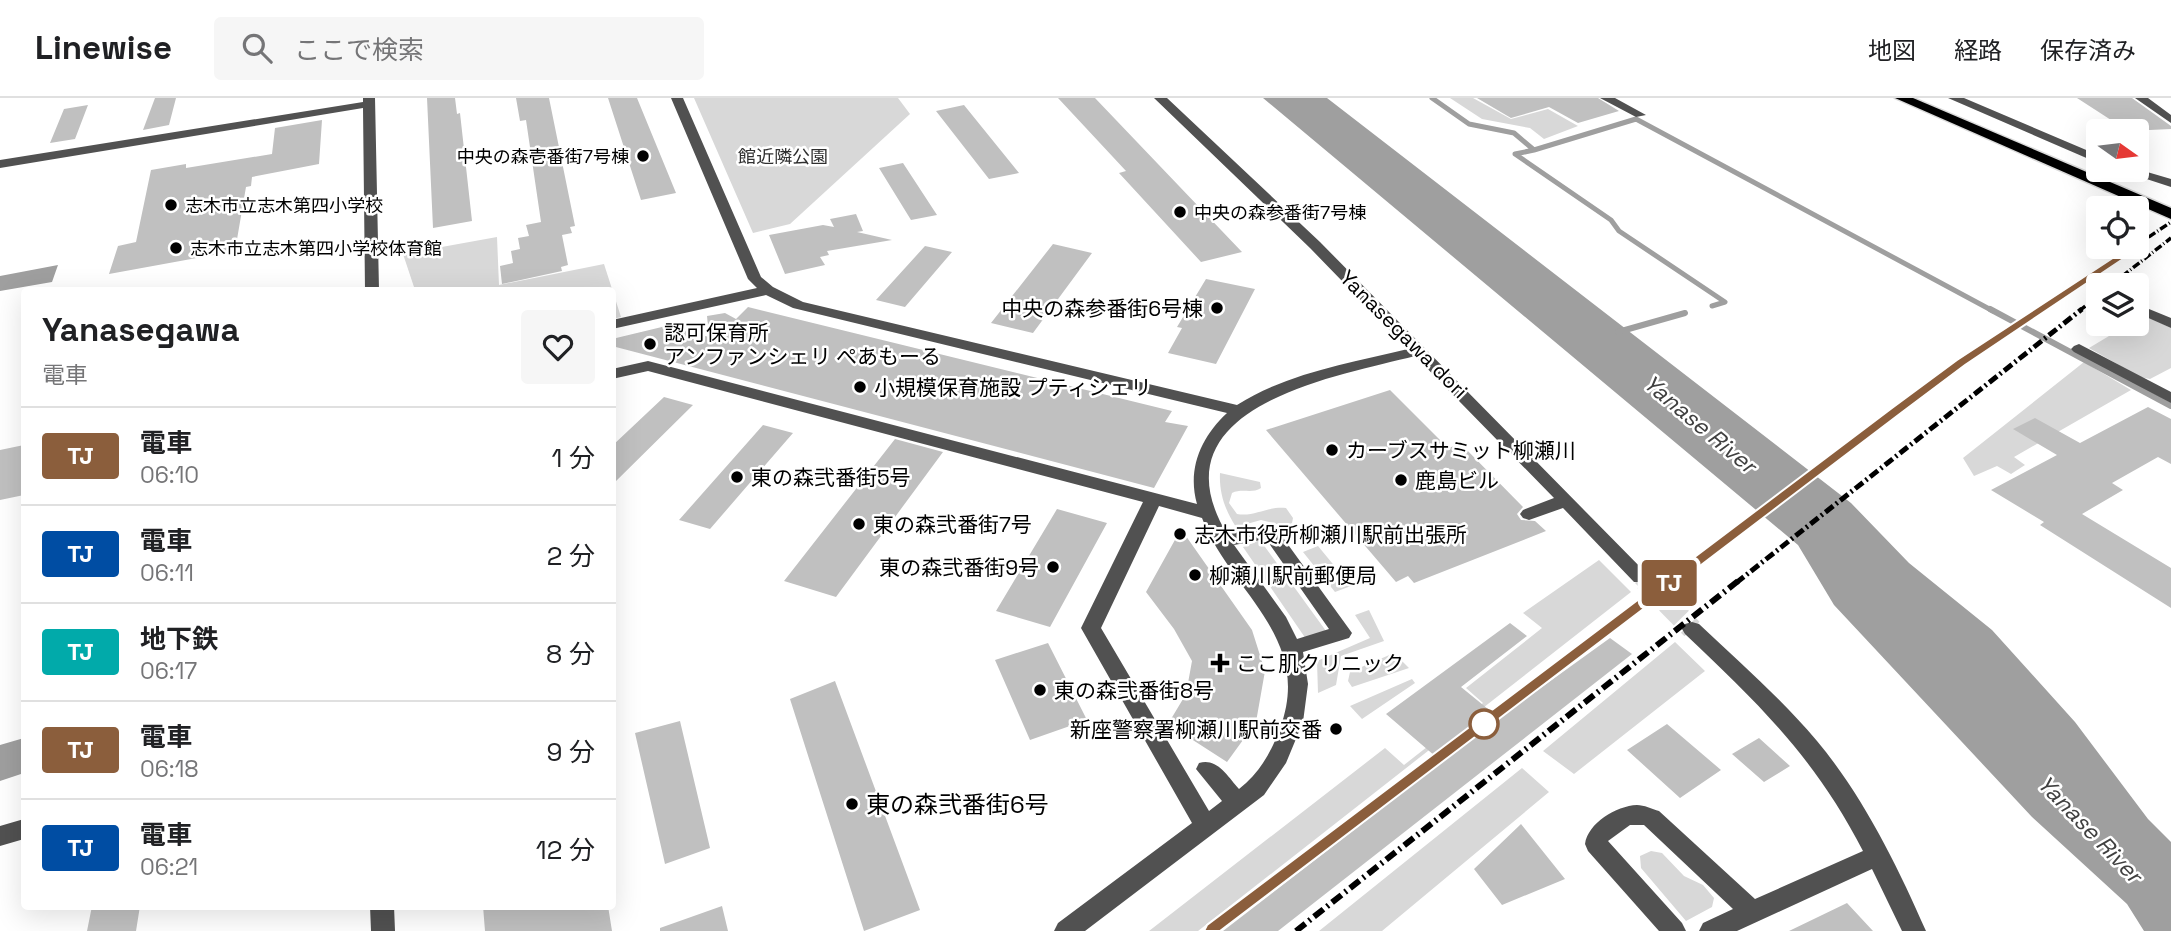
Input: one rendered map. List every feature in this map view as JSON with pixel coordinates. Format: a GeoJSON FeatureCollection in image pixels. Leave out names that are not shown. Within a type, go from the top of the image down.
{"type":"FeatureCollection","features":[{"type":"Feature","properties":{"kind":"highway"},"geometry":{"type":"LineString","coordinates":[[1902,98],[2171,214]]}},
{"type":"Feature","properties":{"kind":"highway"},"geometry":{"type":"LineString","coordinates":[[1926,98],[2171,202]]}},
{"type":"Feature","properties":{"kind":"street"},"geometry":{"type":"LineString","coordinates":[[677,98],[755,279],[768,290],[798,305],[1239,411]]}},
{"type":"Feature","properties":{"kind":"street","name":"Yanasegawa dori"},"geometry":{"type":"LineString","coordinates":[[1160,98],[1315,245],[1641,577]]}},
{"type":"Feature","properties":{"kind":"street"},"geometry":{"type":"LineString","coordinates":[[1606,98],[1640,116]]}},
{"type":"Feature","properties":{"kind":"street"},"geometry":{"type":"LineString","coordinates":[[1954,98],[2086,154]]}},
{"type":"Feature","properties":{"kind":"street"},"geometry":{"type":"LineString","coordinates":[[2141,98],[2171,120]]}},
{"type":"Feature","properties":{"kind":"street"},"geometry":{"type":"LineString","coordinates":[[0,164],[369,101],[372,287]]}},
{"type":"Feature","properties":{"kind":"street"},"geometry":{"type":"LineString","coordinates":[[2149,177],[2171,183]]}},
{"type":"Feature","properties":{"kind":"street"},"geometry":{"type":"LineString","coordinates":[[616,325],[768,290]]}},
{"type":"Feature","properties":{"kind":"street"},"geometry":{"type":"LineString","coordinates":[[2150,313],[2171,324]]}},
{"type":"Feature","properties":{"kind":"street"},"geometry":{"type":"LineString","coordinates":[[2079,349],[2166,391]]}},
{"type":"Feature","properties":{"kind":"street"},"geometry":{"type":"LineString","coordinates":[[1066,931],[1238,803],[1271,771],[1289,737],[1299,688],[1292,648],[1277,617],[1223,541],[1207,513],[1201,487],[1204,458],[1214,437],[1239,411],[1283,390],[1420,350]]}},
{"type":"Feature","properties":{"kind":"street"},"geometry":{"type":"LineString","coordinates":[[616,373],[648,366],[1207,513]]}},
{"type":"Feature","properties":{"kind":"street"},"geometry":{"type":"LineString","coordinates":[[1153,500],[1091,628],[1206,827]]}},
{"type":"Feature","properties":{"kind":"street"},"geometry":{"type":"LineString","coordinates":[[1529,514],[1567,500]]}},
{"type":"Feature","properties":{"kind":"street"},"geometry":{"type":"LineString","coordinates":[[1223,541],[1270,532],[1342,633],[1292,648]]}},
{"type":"Feature","properties":{"kind":"street"},"geometry":{"type":"LineString","coordinates":[[1692,629],[1763,696],[1807,744],[1836,784],[1914,931]]}},
{"type":"Feature","properties":{"kind":"street"},"geometry":{"type":"LineString","coordinates":[[1207,769],[1238,803]]}},
{"type":"Feature","properties":{"kind":"street"},"geometry":{"type":"LineString","coordinates":[[1674,931],[1596,844],[1597,836],[1628,815],[1635,813],[1651,818],[1751,911]]}},
{"type":"Feature","properties":{"kind":"street"},"geometry":{"type":"LineString","coordinates":[[0,836],[21,830]]}},
{"type":"Feature","properties":{"kind":"street"},"geometry":{"type":"LineString","coordinates":[[1716,930],[1751,911],[1876,856]]}},
{"type":"Feature","properties":{"kind":"street"},"geometry":{"type":"LineString","coordinates":[[382,910],[383,931]]}},
{"type":"Feature","properties":{"kind":"green space","name":"館近隣公園"},"geometry":{"type":"Polygon","coordinates":[[[694,98],[898,98],[910,114],[790,224],[753,233],[694,98]]]}},
{"type":"Feature","properties":{"kind":"green space"},"geometry":{"type":"Polygon","coordinates":[[[1450,98],[1473,98],[1511,119],[1548,109],[1578,126],[1544,139],[1530,128],[1482,119],[1450,98]]]}},
{"type":"Feature","properties":{"kind":"green space"},"geometry":{"type":"Polygon","coordinates":[[[497,237],[499,285],[604,264],[611,287],[414,287],[403,254],[497,237]]]}},
{"type":"Feature","properties":{"kind":"green space"},"geometry":{"type":"Polygon","coordinates":[[[616,301],[621,317],[616,318],[616,301]]]}},
{"type":"Feature","properties":{"kind":"green space"},"geometry":{"type":"Polygon","coordinates":[[[2149,317],[2171,328],[2171,368],[2150,379],[2140,377],[2089,348],[2109,336],[2149,336],[2149,317]]]}},
{"type":"Feature","properties":{"kind":"green space"},"geometry":{"type":"Polygon","coordinates":[[[2084,362],[2131,390],[2014,457],[2025,465],[2011,474],[1997,466],[1974,476],[1963,458],[2084,362]]]}},
{"type":"Feature","properties":{"kind":"green space"},"geometry":{"type":"Polygon","coordinates":[[[1220,473],[1260,482],[1261,488],[1258,490],[1232,493],[1229,503],[1237,514],[1286,508],[1293,518],[1292,523],[1284,526],[1261,520],[1236,527],[1224,501],[1220,473]]]}},
{"type":"Feature","properties":{"kind":"green space"},"geometry":{"type":"Polygon","coordinates":[[[1260,540],[1326,631],[1306,639],[1243,547],[1260,540]]]}},
{"type":"Feature","properties":{"kind":"green space"},"geometry":{"type":"Polygon","coordinates":[[[1318,546],[1351,586],[1335,592],[1303,552],[1318,546]]]}},
{"type":"Feature","properties":{"kind":"green space"},"geometry":{"type":"Polygon","coordinates":[[[1599,560],[1631,592],[1198,931],[1149,931],[1385,748],[1404,765],[1483,703],[1466,688],[1542,628],[1523,613],[1599,560]]]}},
{"type":"Feature","properties":{"kind":"green space"},"geometry":{"type":"Polygon","coordinates":[[[1369,610],[1384,641],[1341,656],[1336,685],[1318,693],[1317,661],[1370,638],[1355,615],[1369,610]]]}},
{"type":"Feature","properties":{"kind":"green space"},"geometry":{"type":"Polygon","coordinates":[[[1675,642],[1705,671],[1574,774],[1543,751],[1675,642]]]}},
{"type":"Feature","properties":{"kind":"green space"},"geometry":{"type":"Polygon","coordinates":[[[1394,653],[1409,668],[1352,687],[1348,681],[1350,672],[1394,653]]]}},
{"type":"Feature","properties":{"kind":"green space"},"geometry":{"type":"Polygon","coordinates":[[[1412,679],[1415,683],[1362,719],[1350,706],[1412,679]]]}},
{"type":"Feature","properties":{"kind":"green space"},"geometry":{"type":"Polygon","coordinates":[[[1522,768],[1549,792],[1382,931],[1319,931],[1522,768]]]}},
{"type":"Feature","properties":{"kind":"green space"},"geometry":{"type":"Polygon","coordinates":[[[1651,851],[1662,853],[1684,876],[1703,885],[1714,898],[1712,907],[1686,921],[1641,868],[1640,856],[1651,851]]]}},
{"type":"Feature","properties":{"kind":"water","name":"Yanase River"},"geometry":{"type":"Polygon","coordinates":[[[1263,98],[1327,98],[1851,503],[1909,563],[1992,630],[2075,722],[2148,819],[2171,842],[2171,931],[2144,931],[2127,904],[2032,817],[1834,605],[1798,545],[1263,98]]]}},
{"type":"Feature","properties":{"kind":"water"},"geometry":{"type":"Polygon","coordinates":[[[58,265],[52,282],[0,291],[0,276],[58,265]]]}},
{"type":"Feature","properties":{"kind":"water"},"geometry":{"type":"Polygon","coordinates":[[[21,739],[21,774],[0,781],[0,745],[21,739]]]}},
{"type":"Feature","properties":{"kind":"building"},"geometry":{"type":"Polygon","coordinates":[[[155,98],[176,98],[169,125],[143,130],[155,98]]]}},
{"type":"Feature","properties":{"kind":"building"},"geometry":{"type":"Polygon","coordinates":[[[427,98],[455,98],[457,114],[460,113],[472,221],[433,228],[427,98]]]}},
{"type":"Feature","properties":{"kind":"building"},"geometry":{"type":"Polygon","coordinates":[[[516,98],[549,98],[575,226],[570,227],[572,233],[562,235],[568,265],[561,267],[562,271],[502,284],[500,266],[513,263],[511,251],[520,249],[518,238],[529,236],[526,225],[541,222],[526,120],[520,121],[516,98]]]}},
{"type":"Feature","properties":{"kind":"building","name":"中央の森壱番街7号棟"},"geometry":{"type":"Polygon","coordinates":[[[608,98],[637,98],[676,193],[641,200],[608,98]]]}},
{"type":"Feature","properties":{"kind":"building","name":"中央の森参番街7号棟"},"geometry":{"type":"Polygon","coordinates":[[[1058,98],[1095,98],[1242,252],[1201,262],[1119,173],[1126,171],[1058,98]]]}},
{"type":"Feature","properties":{"kind":"building"},"geometry":{"type":"Polygon","coordinates":[[[1477,98],[1598,98],[1619,111],[1578,123],[1549,107],[1511,118],[1477,98]]]}},
{"type":"Feature","properties":{"kind":"building"},"geometry":{"type":"Polygon","coordinates":[[[2077,98],[2132,98],[2171,126],[2171,129],[2149,130],[2149,119],[2109,119],[2077,98]]]}},
{"type":"Feature","properties":{"kind":"building"},"geometry":{"type":"Polygon","coordinates":[[[88,105],[75,139],[50,143],[64,109],[88,105]]]}},
{"type":"Feature","properties":{"kind":"building"},"geometry":{"type":"Polygon","coordinates":[[[964,105],[1019,173],[989,179],[936,111],[964,105]]]}},
{"type":"Feature","properties":{"kind":"building"},"geometry":{"type":"Polygon","coordinates":[[[322,120],[319,164],[252,177],[251,186],[246,187],[235,251],[109,274],[118,246],[136,242],[151,170],[186,164],[186,168],[272,154],[275,128],[322,120]]]}},
{"type":"Feature","properties":{"kind":"building"},"geometry":{"type":"Polygon","coordinates":[[[903,163],[937,215],[911,220],[879,168],[903,163]]]}},
{"type":"Feature","properties":{"kind":"building"},"geometry":{"type":"Polygon","coordinates":[[[856,214],[863,231],[857,232],[892,240],[827,251],[829,255],[820,257],[825,265],[785,274],[769,235],[823,225],[834,227],[830,219],[856,214]]]}},
{"type":"Feature","properties":{"kind":"building"},"geometry":{"type":"Polygon","coordinates":[[[1053,244],[1092,253],[1033,333],[991,323],[1053,244]]]}},
{"type":"Feature","properties":{"kind":"building"},"geometry":{"type":"Polygon","coordinates":[[[925,246],[952,252],[905,307],[876,300],[925,246]]]}},
{"type":"Feature","properties":{"kind":"building","name":"中央の森参番街6号棟"},"geometry":{"type":"Polygon","coordinates":[[[1206,279],[1255,289],[1216,364],[1168,353],[1182,328],[1177,327],[1206,279]]]}},
{"type":"Feature","properties":{"kind":"building"},"geometry":{"type":"Polygon","coordinates":[[[748,307],[1172,411],[1165,422],[1188,426],[1154,488],[616,347],[616,338],[666,326],[709,337],[707,316],[725,313],[736,319],[748,307]]]}},
{"type":"Feature","properties":{"kind":"building","name":"鹿島ビル"},"geometry":{"type":"Polygon","coordinates":[[[1390,390],[1448,448],[1461,444],[1523,507],[1517,514],[1521,520],[1535,521],[1546,531],[1414,583],[1408,576],[1396,582],[1266,430],[1390,390]]]}},
{"type":"Feature","properties":{"kind":"building"},"geometry":{"type":"Polygon","coordinates":[[[664,397],[693,405],[616,481],[616,442],[664,397]]]}},
{"type":"Feature","properties":{"kind":"building"},"geometry":{"type":"Polygon","coordinates":[[[2148,407],[2171,419],[2171,464],[2158,457],[2112,483],[2123,490],[2082,514],[2171,568],[2171,608],[2040,525],[2044,522],[1991,490],[2057,455],[2013,429],[2035,418],[2080,443],[2148,407]]]}},
{"type":"Feature","properties":{"kind":"building","name":"東の森弐番街5号"},"geometry":{"type":"Polygon","coordinates":[[[763,425],[793,433],[710,529],[679,520],[763,425]]]}},
{"type":"Feature","properties":{"kind":"building","name":"東の森弐番街7号"},"geometry":{"type":"Polygon","coordinates":[[[895,439],[943,452],[836,597],[784,581],[895,439]]]}},
{"type":"Feature","properties":{"kind":"building"},"geometry":{"type":"Polygon","coordinates":[[[21,446],[21,496],[0,500],[0,450],[21,446]]]}},
{"type":"Feature","properties":{"kind":"building","name":"東の森弐番街9号"},"geometry":{"type":"Polygon","coordinates":[[[1057,509],[1107,523],[1050,627],[996,611],[1057,509]]]}},
{"type":"Feature","properties":{"kind":"building"},"geometry":{"type":"Polygon","coordinates":[[[1181,529],[1252,630],[1265,671],[1256,722],[1227,762],[1168,724],[1186,694],[1192,661],[1174,629],[1146,592],[1181,529]]]}},
{"type":"Feature","properties":{"kind":"building"},"geometry":{"type":"Polygon","coordinates":[[[1510,623],[1527,636],[1461,687],[1499,718],[1610,638],[1632,654],[1278,931],[1223,931],[1442,762],[1386,714],[1510,623]]]}},
{"type":"Feature","properties":{"kind":"building","name":"東の森弐番街8号"},"geometry":{"type":"Polygon","coordinates":[[[1048,643],[1087,720],[1030,740],[995,660],[1048,643]]]}},
{"type":"Feature","properties":{"kind":"building","name":"東の森弐番街6号"},"geometry":{"type":"Polygon","coordinates":[[[835,681],[920,910],[864,931],[790,699],[835,681]]]}},
{"type":"Feature","properties":{"kind":"building"},"geometry":{"type":"Polygon","coordinates":[[[680,721],[710,848],[665,864],[635,733],[680,721]]]}},
{"type":"Feature","properties":{"kind":"building"},"geometry":{"type":"Polygon","coordinates":[[[1667,724],[1721,770],[1680,798],[1627,750],[1667,724]]]}},
{"type":"Feature","properties":{"kind":"building"},"geometry":{"type":"Polygon","coordinates":[[[1759,738],[1790,766],[1764,782],[1732,754],[1759,738]]]}},
{"type":"Feature","properties":{"kind":"building"},"geometry":{"type":"Polygon","coordinates":[[[1521,824],[1565,879],[1502,905],[1474,869],[1521,824]]]}},
{"type":"Feature","properties":{"kind":"building"},"geometry":{"type":"Polygon","coordinates":[[[1847,903],[1873,931],[1789,931],[1847,903]]]}},
{"type":"Feature","properties":{"kind":"building"},"geometry":{"type":"Polygon","coordinates":[[[722,906],[728,931],[660,931],[660,928],[722,906]]]}},
{"type":"Feature","properties":{"kind":"building"},"geometry":{"type":"Polygon","coordinates":[[[91,910],[139,910],[136,931],[87,931],[91,910]]]}},
{"type":"Feature","properties":{"kind":"building"},"geometry":{"type":"Polygon","coordinates":[[[483,910],[609,910],[612,931],[485,931],[483,910]]]}},
{"type":"Feature","properties":{"kind":"waterway"},"geometry":{"type":"LineString","coordinates":[[1432,98],[1469,124],[1514,133],[1534,150]]}},
{"type":"Feature","properties":{"kind":"waterway"},"geometry":{"type":"LineString","coordinates":[[1534,150],[1636,119],[1993,311]]}},
{"type":"Feature","properties":{"kind":"waterway"},"geometry":{"type":"LineString","coordinates":[[1534,150],[1515,154],[1611,220],[1619,231],[1725,302],[1712,306]]}},
{"type":"Feature","properties":{"kind":"waterway"},"geometry":{"type":"LineString","coordinates":[[1990,309],[2171,406]]}},
{"type":"Feature","properties":{"kind":"waterway"},"geometry":{"type":"LineString","coordinates":[[1618,332],[1685,313]]}},
{"type":"Feature","properties":{"kind":"tunnel"},"geometry":{"type":"LineString","coordinates":[[1641,577],[1645,581]]}},
{"type":"Feature","properties":{"kind":"tunnel"},"geometry":{"type":"LineString","coordinates":[[1645,581],[1692,629]]}},
{"type":"Feature","properties":{"kind":"railway"},"geometry":{"type":"LineString","coordinates":[[2149,237],[2171,222]]}},
{"type":"Feature","properties":{"kind":"railway"},"geometry":{"type":"LineString","coordinates":[[2126,273],[2171,238]]}},
{"type":"Feature","properties":{"kind":"railway"},"geometry":{"type":"LineString","coordinates":[[2041,309],[2116,259]]}},
{"type":"Feature","properties":{"kind":"railway"},"geometry":{"type":"LineString","coordinates":[[2079,311],[2086,305]]}},
{"type":"Feature","properties":{"kind":"railway"},"geometry":{"type":"LineString","coordinates":[[1670,583],[1961,362],[2041,309]]}},
{"type":"Feature","properties":{"kind":"railway"},"geometry":{"type":"LineString","coordinates":[[1736,583],[2082,309]]}},
{"type":"Feature","properties":{"kind":"railway"},"geometry":{"type":"LineString","coordinates":[[1213,931],[1672,581]]}},
{"type":"Feature","properties":{"kind":"railway"},"geometry":{"type":"LineString","coordinates":[[1296,931],[1738,581]]}},
{"type":"Feature","properties":{"kind":"train","name":"TJ"},"geometry":{"type":"LineString","coordinates":[[1213,931],[1896,410],[1961,362],[2116,259]]}},
{"type":"Feature","properties":{"kind":"place","name":"中央の森壱番街7号棟"},"geometry":{"type":"Point","coordinates":[643,156]}},
{"type":"Feature","properties":{"kind":"place","name":"志木市立志木第四小学校"},"geometry":{"type":"Point","coordinates":[171,205]}},
{"type":"Feature","properties":{"kind":"place","name":"中央の森参番街7号棟"},"geometry":{"type":"Point","coordinates":[1180,212]}},
{"type":"Feature","properties":{"kind":"place","name":"志木市立志木第四小学校体育館"},"geometry":{"type":"Point","coordinates":[176,248]}},
{"type":"Feature","properties":{"kind":"place","name":"中央の森参番街6号棟"},"geometry":{"type":"Point","coordinates":[1217,308]}},
{"type":"Feature","properties":{"kind":"place","name":"認可保育所 アンファンシェリ ぺあもーる"},"geometry":{"type":"Point","coordinates":[650,344]}},
{"type":"Feature","properties":{"kind":"place","name":"小規模保育施設 プティシェリ"},"geometry":{"type":"Point","coordinates":[860,387]}},
{"type":"Feature","properties":{"kind":"place","name":"カーブスサミット柳瀬川"},"geometry":{"type":"Point","coordinates":[1332,450]}},
{"type":"Feature","properties":{"kind":"place","name":"東の森弐番街5号"},"geometry":{"type":"Point","coordinates":[737,477]}},
{"type":"Feature","properties":{"kind":"place","name":"鹿島ビル"},"geometry":{"type":"Point","coordinates":[1401,480]}},
{"type":"Feature","properties":{"kind":"place","name":"東の森弐番街7号"},"geometry":{"type":"Point","coordinates":[859,524]}},
{"type":"Feature","properties":{"kind":"place","name":"志木市役所柳瀬川駅前出張所"},"geometry":{"type":"Point","coordinates":[1180,534]}},
{"type":"Feature","properties":{"kind":"place","name":"東の森弐番街9号"},"geometry":{"type":"Point","coordinates":[1053,567]}},
{"type":"Feature","properties":{"kind":"place","name":"柳瀬川駅前郵便局"},"geometry":{"type":"Point","coordinates":[1195,575]}},
{"type":"Feature","properties":{"kind":"place","name":"ここ肌クリニック"},"geometry":{"type":"Point","coordinates":[1220,663]}},
{"type":"Feature","properties":{"kind":"place","name":"東の森弐番街8号"},"geometry":{"type":"Point","coordinates":[1040,690]}},
{"type":"Feature","properties":{"kind":"place","name":"新座警察署柳瀬川駅前交番"},"geometry":{"type":"Point","coordinates":[1336,729]}},
{"type":"Feature","properties":{"kind":"place","name":"東の森弐番街6号"},"geometry":{"type":"Point","coordinates":[852,804]}}]}
